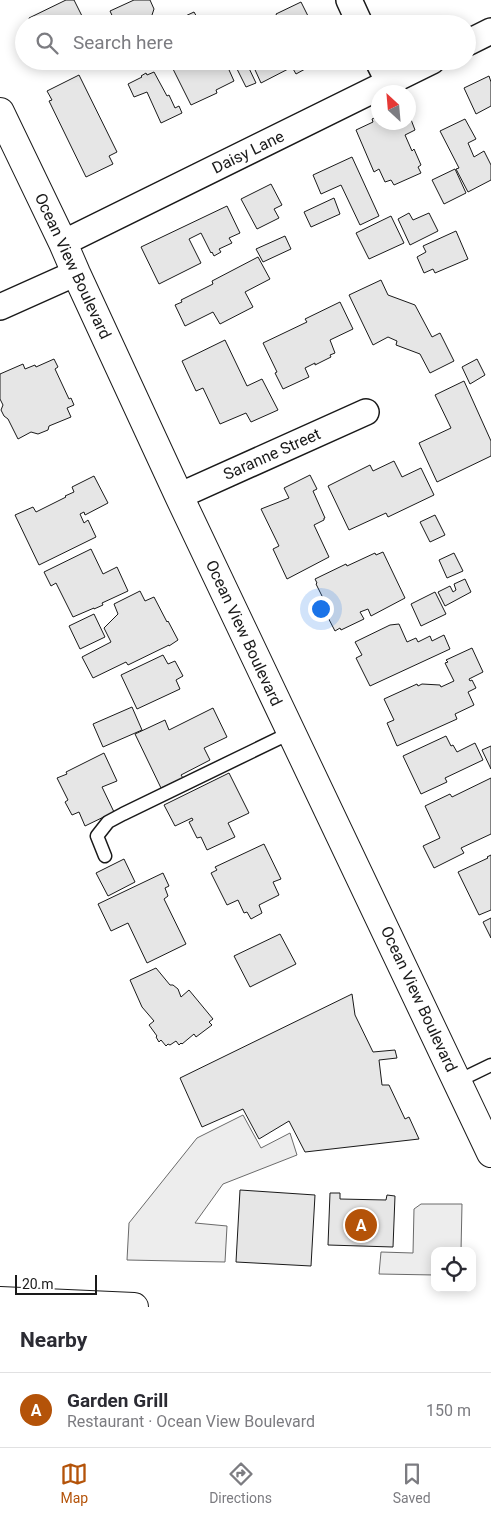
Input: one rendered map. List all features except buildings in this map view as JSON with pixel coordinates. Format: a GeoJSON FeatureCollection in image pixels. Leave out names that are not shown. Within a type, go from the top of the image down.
{"type":"FeatureCollection","features":[{"type":"Feature","properties":{"kind":"street"},"geometry":{"type":"LineString","coordinates":[[349,0],[356,15]]}},
{"type":"Feature","properties":{"kind":"street"},"geometry":{"type":"LineString","coordinates":[[476,38],[491,31]]}},
{"type":"Feature","properties":{"kind":"street","name":"Daisy Lane"},"geometry":{"type":"LineString","coordinates":[[63,243],[384,72]]}},
{"type":"Feature","properties":{"kind":"street","name":"Ocean View Boulevard"},"geometry":{"type":"LineString","coordinates":[[0,112],[63,243],[179,496],[491,1153]]}},
{"type":"Feature","properties":{"kind":"street"},"geometry":{"type":"LineString","coordinates":[[0,307],[76,273]]}},
{"type":"Feature","properties":{"kind":"street","name":"Saranne Street"},"geometry":{"type":"LineString","coordinates":[[179,496],[366,412]]}},
{"type":"Feature","properties":{"kind":"street"},"geometry":{"type":"LineString","coordinates":[[0,1301],[134,1307]]}},
{"type":"Feature","properties":{"kind":"lane"},"geometry":{"type":"LineString","coordinates":[[106,856],[97,836],[108,822],[292,732]]}},
{"type":"Feature","properties":{"kind":"lane"},"geometry":{"type":"LineString","coordinates":[[458,1081],[491,1065]]}},
{"type":"Feature","properties":{"kind":"shaded area"},"geometry":{"type":"Polygon","coordinates":[[[243,1115],[261,1148],[290,1133],[297,1155],[223,1184],[195,1223],[227,1226],[225,1262],[127,1260],[129,1223],[197,1138],[243,1115]]]}},
{"type":"Feature","properties":{"kind":"shaded area"},"geometry":{"type":"Polygon","coordinates":[[[421,1204],[462,1204],[461,1247],[431,1247],[431,1275],[379,1274],[381,1252],[413,1253],[414,1209],[421,1204]]]}},
{"type":"Feature","properties":{"kind":"place","name":"Garden Grill"},"geometry":{"type":"Point","coordinates":[361,1225]}}]}
